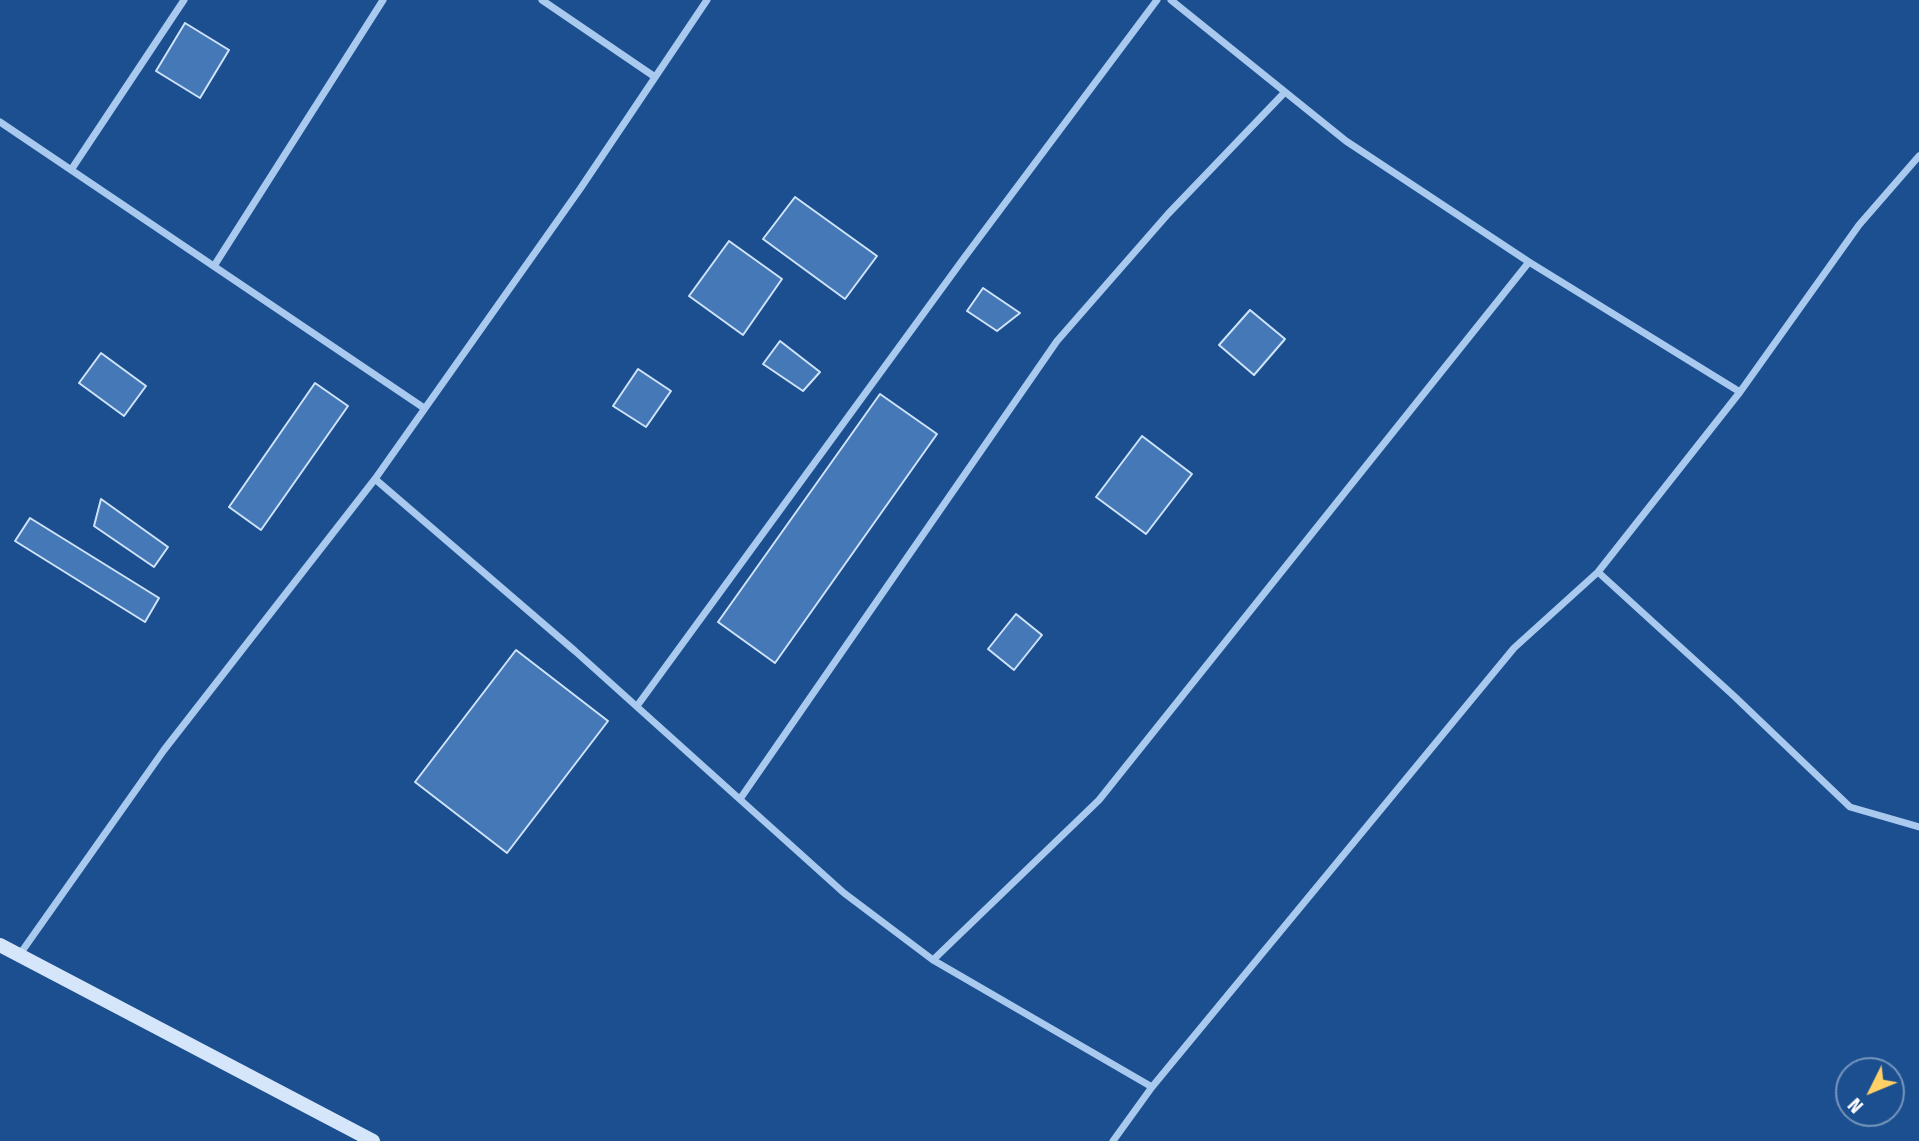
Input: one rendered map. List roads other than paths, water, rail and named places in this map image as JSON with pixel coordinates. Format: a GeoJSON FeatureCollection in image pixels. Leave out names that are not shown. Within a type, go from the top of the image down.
{"type":"FeatureCollection","features":[{"type":"Feature","properties":{"kind":"main road"},"geometry":{"type":"LineString","coordinates":[[0,945],[373,1141]]}},
{"type":"Feature","properties":{"kind":"street"},"geometry":{"type":"LineString","coordinates":[[71,170],[184,0]]}},
{"type":"Feature","properties":{"kind":"street"},"geometry":{"type":"LineString","coordinates":[[214,266],[383,0]]}},
{"type":"Feature","properties":{"kind":"street"},"geometry":{"type":"LineString","coordinates":[[542,0],[655,77]]}},
{"type":"Feature","properties":{"kind":"street"},"geometry":{"type":"LineString","coordinates":[[19,955],[164,750],[375,479],[580,190],[707,0]]}},
{"type":"Feature","properties":{"kind":"street"},"geometry":{"type":"LineString","coordinates":[[636,706],[1157,0]]}},
{"type":"Feature","properties":{"kind":"street"},"geometry":{"type":"LineString","coordinates":[[1171,0],[1346,141],[1529,261],[1740,392]]}},
{"type":"Feature","properties":{"kind":"street"},"geometry":{"type":"LineString","coordinates":[[740,799],[1057,341],[1168,214],[1285,92]]}},
{"type":"Feature","properties":{"kind":"street"},"geometry":{"type":"LineString","coordinates":[[0,122],[424,408]]}},
{"type":"Feature","properties":{"kind":"street"},"geometry":{"type":"LineString","coordinates":[[1113,1141],[1152,1087],[1514,648],[1598,572],[1740,392],[1859,225],[1919,156]]}},
{"type":"Feature","properties":{"kind":"street"},"geometry":{"type":"LineString","coordinates":[[933,960],[1098,800],[1529,261]]}},
{"type":"Feature","properties":{"kind":"street"},"geometry":{"type":"LineString","coordinates":[[375,479],[636,706],[844,893],[933,960],[1152,1087]]}},
{"type":"Feature","properties":{"kind":"street"},"geometry":{"type":"LineString","coordinates":[[1598,572],[1850,807],[1919,827]]}}]}
